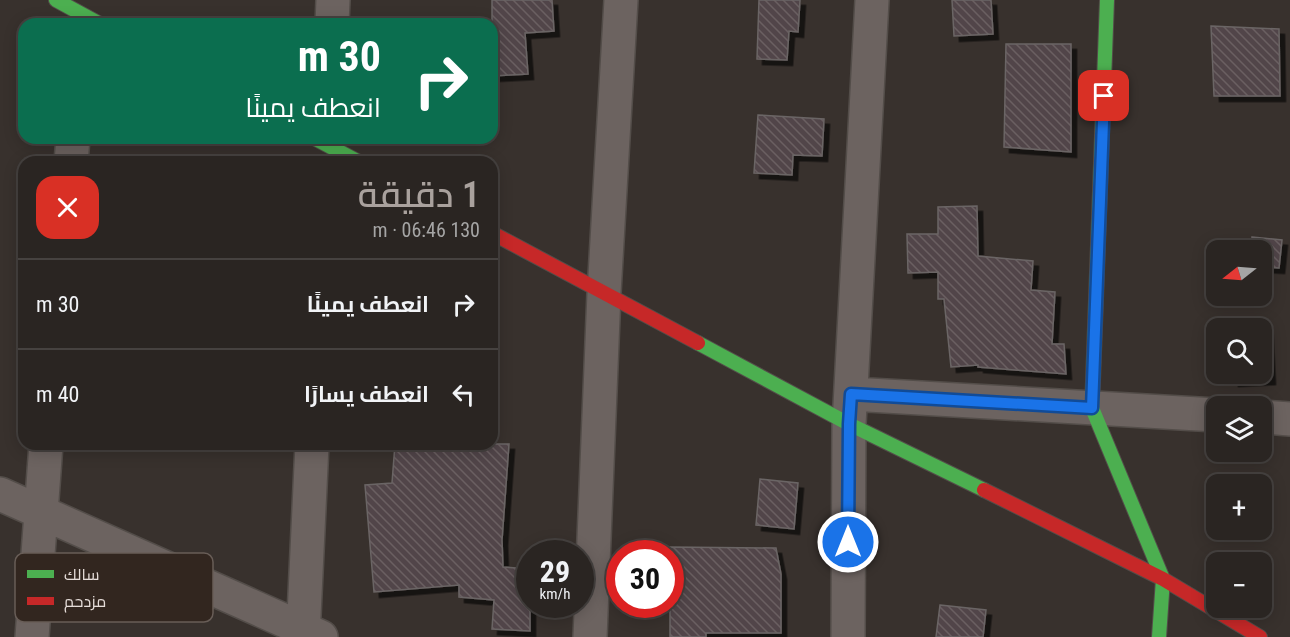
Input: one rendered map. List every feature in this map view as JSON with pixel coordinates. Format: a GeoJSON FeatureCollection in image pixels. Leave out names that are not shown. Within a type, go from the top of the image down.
{"type":"FeatureCollection","features":[{"type":"Feature","properties":{"kind":"street"},"geometry":{"type":"LineString","coordinates":[[56,0],[88,16]]}},
{"type":"Feature","properties":{"kind":"street"},"geometry":{"type":"LineString","coordinates":[[332,18],[333,0]]}},
{"type":"Feature","properties":{"kind":"street"},"geometry":{"type":"LineString","coordinates":[[590,637],[604,293],[621,0]]}},
{"type":"Feature","properties":{"kind":"street"},"geometry":{"type":"LineString","coordinates":[[848,637],[850,409],[872,0]]}},
{"type":"Feature","properties":{"kind":"street"},"geometry":{"type":"LineString","coordinates":[[1107,0],[1092,408],[1163,579],[1159,637]]}},
{"type":"Feature","properties":{"kind":"street"},"geometry":{"type":"LineString","coordinates":[[322,146],[345,156]]}},
{"type":"Feature","properties":{"kind":"street"},"geometry":{"type":"LineString","coordinates":[[498,236],[604,293],[850,409],[1163,579],[1260,637]]}},
{"type":"Feature","properties":{"kind":"street"},"geometry":{"type":"LineString","coordinates":[[850,409],[1092,408],[1206,414]]}},
{"type":"Feature","properties":{"kind":"street"},"geometry":{"type":"LineString","coordinates":[[1272,418],[1290,419]]}},
{"type":"Feature","properties":{"kind":"street"},"geometry":{"type":"LineString","coordinates":[[37,553],[45,450]]}},
{"type":"Feature","properties":{"kind":"street"},"geometry":{"type":"LineString","coordinates":[[213,590],[309,634],[312,450]]}},
{"type":"Feature","properties":{"kind":"street"},"geometry":{"type":"LineString","coordinates":[[0,494],[132,553]]}},
{"type":"Feature","properties":{"kind":"street"},"geometry":{"type":"LineString","coordinates":[[32,637],[33,622]]}},
{"type":"Feature","properties":{"kind":"building"},"geometry":{"type":"Polygon","coordinates":[[[492,0],[552,0],[554,31],[525,33],[528,74],[498,76],[498,18],[492,18],[492,0]]]}},
{"type":"Feature","properties":{"kind":"building"},"geometry":{"type":"Polygon","coordinates":[[[759,0],[800,0],[798,32],[789,31],[787,60],[757,59],[759,0]]]}},
{"type":"Feature","properties":{"kind":"building"},"geometry":{"type":"Polygon","coordinates":[[[952,0],[991,0],[993,34],[954,36],[952,0]]]}},
{"type":"Feature","properties":{"kind":"building"},"geometry":{"type":"Polygon","coordinates":[[[1211,26],[1279,29],[1280,96],[1214,96],[1211,26]]]}},
{"type":"Feature","properties":{"kind":"building"},"geometry":{"type":"Polygon","coordinates":[[[1006,44],[1071,44],[1071,152],[1004,147],[1006,44]]]}},
{"type":"Feature","properties":{"kind":"building"},"geometry":{"type":"Polygon","coordinates":[[[758,115],[824,119],[822,156],[793,155],[792,175],[754,173],[758,115]]]}},
{"type":"Feature","properties":{"kind":"building"},"geometry":{"type":"Polygon","coordinates":[[[977,206],[978,256],[1033,261],[1031,290],[1055,292],[1052,344],[1064,344],[1066,374],[978,367],[978,365],[951,367],[944,299],[938,299],[938,272],[908,273],[907,234],[938,234],[938,207],[977,206]]]}},
{"type":"Feature","properties":{"kind":"building"},"geometry":{"type":"Polygon","coordinates":[[[1252,237],[1282,240],[1279,268],[1272,268],[1272,240],[1252,240],[1252,237]]]}},
{"type":"Feature","properties":{"kind":"building"},"geometry":{"type":"Polygon","coordinates":[[[498,444],[509,444],[502,540],[503,567],[516,568],[516,618],[530,618],[530,631],[492,629],[494,600],[459,597],[459,585],[374,592],[365,485],[392,483],[395,450],[498,450],[498,444]]]}},
{"type":"Feature","properties":{"kind":"building"},"geometry":{"type":"Polygon","coordinates":[[[760,479],[798,483],[794,529],[756,525],[760,479]]]}},
{"type":"Feature","properties":{"kind":"building"},"geometry":{"type":"Polygon","coordinates":[[[684,547],[776,548],[781,574],[781,633],[706,633],[706,637],[670,637],[670,618],[684,618],[684,547]]]}},
{"type":"Feature","properties":{"kind":"building"},"geometry":{"type":"Polygon","coordinates":[[[940,605],[986,610],[983,637],[936,637],[940,605]]]}},
{"type":"Feature","properties":{"kind":"traffic: fast"},"geometry":{"type":"LineString","coordinates":[[56,0],[89,18]]}},
{"type":"Feature","properties":{"kind":"traffic: fast"},"geometry":{"type":"LineString","coordinates":[[1107,0],[1092,408],[1163,579],[1159,637]]}},
{"type":"Feature","properties":{"kind":"traffic: fast"},"geometry":{"type":"LineString","coordinates":[[325,144],[348,156]]}},
{"type":"Feature","properties":{"kind":"traffic: fast"},"geometry":{"type":"LineString","coordinates":[[698,343],[849,424],[984,490]]}},
{"type":"Feature","properties":{"kind":"traffic: jam"},"geometry":{"type":"LineString","coordinates":[[498,236],[698,343]]}},
{"type":"Feature","properties":{"kind":"traffic: jam"},"geometry":{"type":"LineString","coordinates":[[984,490],[1163,579],[1260,637]]}},
{"type":"Feature","properties":{"kind":"route"},"geometry":{"type":"LineString","coordinates":[[848,542],[851,394],[1092,408],[1104,96]]}}]}
